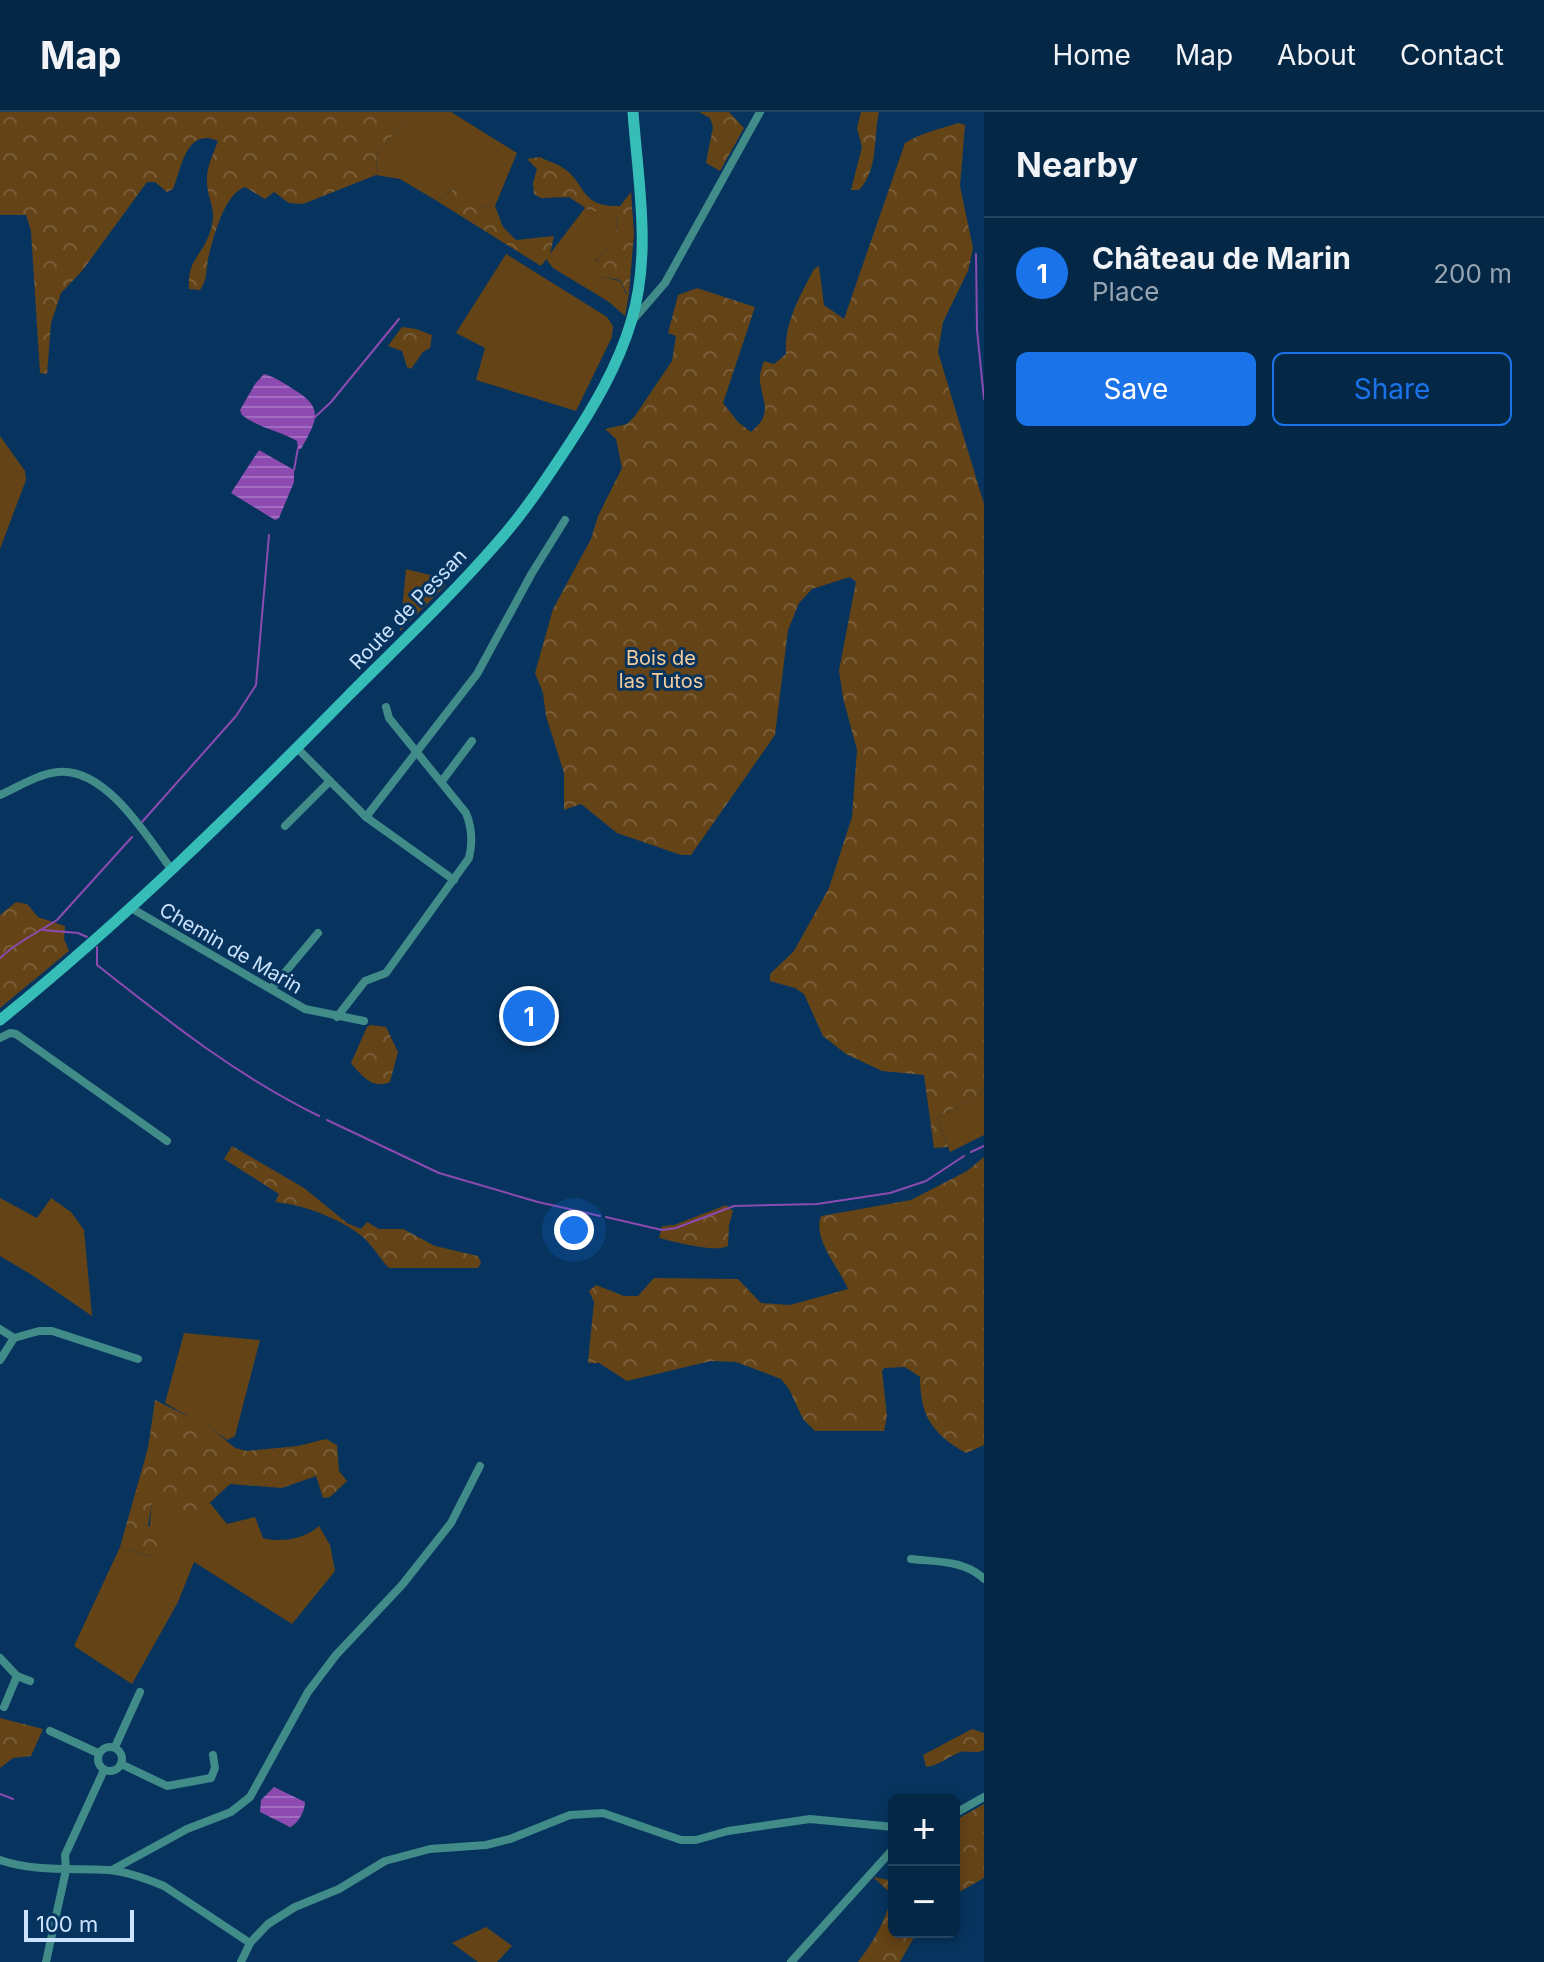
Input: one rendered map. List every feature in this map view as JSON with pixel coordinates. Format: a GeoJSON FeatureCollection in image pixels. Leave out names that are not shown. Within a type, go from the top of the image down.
{"type":"FeatureCollection","features":[{"type":"Feature","properties":{"kind":"main road","name":"Route de Pessan"},"geometry":{"type":"LineString","coordinates":[[0,1020],[70,964],[297,748],[474,568],[523,511],[582,425],[616,361],[632,320],[640,279],[642,235],[633,112]]}},
{"type":"Feature","properties":{"kind":"street"},"geometry":{"type":"LineString","coordinates":[[632,320],[665,283],[760,112]]}},
{"type":"Feature","properties":{"kind":"street"},"geometry":{"type":"LineString","coordinates":[[366,817],[477,674],[565,520]]}},
{"type":"Feature","properties":{"kind":"street"},"geometry":{"type":"LineString","coordinates":[[337,1017],[365,981],[386,973],[469,858],[472,836],[466,813],[389,718],[386,707]]}},
{"type":"Feature","properties":{"kind":"street"},"geometry":{"type":"LineString","coordinates":[[442,781],[472,741]]}},
{"type":"Feature","properties":{"kind":"street"},"geometry":{"type":"LineString","coordinates":[[297,748],[366,817],[454,880]]}},
{"type":"Feature","properties":{"kind":"street"},"geometry":{"type":"LineString","coordinates":[[0,795],[55,772],[78,774],[107,790],[137,823],[171,869]]}},
{"type":"Feature","properties":{"kind":"street"},"geometry":{"type":"LineString","coordinates":[[285,826],[330,781]]}},
{"type":"Feature","properties":{"kind":"street","name":"Chemin de Marin"},"geometry":{"type":"LineString","coordinates":[[131,908],[305,1009],[364,1021]]}},
{"type":"Feature","properties":{"kind":"street"},"geometry":{"type":"LineString","coordinates":[[271,989],[318,933]]}},
{"type":"Feature","properties":{"kind":"street"},"geometry":{"type":"LineString","coordinates":[[0,1038],[10,1033],[16,1034],[167,1141]]}},
{"type":"Feature","properties":{"kind":"street"},"geometry":{"type":"LineString","coordinates":[[0,1329],[14,1338]]}},
{"type":"Feature","properties":{"kind":"street"},"geometry":{"type":"LineString","coordinates":[[0,1360],[14,1338],[39,1331],[52,1331],[138,1359]]}},
{"type":"Feature","properties":{"kind":"street"},"geometry":{"type":"LineString","coordinates":[[112,1870],[187,1829],[231,1812],[250,1797],[308,1692],[336,1655],[402,1585],[451,1523],[480,1466]]}},
{"type":"Feature","properties":{"kind":"street"},"geometry":{"type":"LineString","coordinates":[[911,1559],[962,1566],[984,1579]]}},
{"type":"Feature","properties":{"kind":"street"},"geometry":{"type":"LineString","coordinates":[[0,1658],[17,1676],[30,1681]]}},
{"type":"Feature","properties":{"kind":"street"},"geometry":{"type":"LineString","coordinates":[[4,1707],[17,1676]]}},
{"type":"Feature","properties":{"kind":"street"},"geometry":{"type":"LineString","coordinates":[[115,1747],[140,1692]]}},
{"type":"Feature","properties":{"kind":"street"},"geometry":{"type":"LineString","coordinates":[[50,1731],[98,1753]]}},
{"type":"Feature","properties":{"kind":"street"},"geometry":{"type":"LineString","coordinates":[[105,1747],[115,1747],[122,1754],[121,1764],[114,1770],[104,1770],[98,1763],[98,1753],[105,1747]]}},
{"type":"Feature","properties":{"kind":"street"},"geometry":{"type":"LineString","coordinates":[[121,1764],[167,1786],[211,1778],[215,1768],[213,1755]]}},
{"type":"Feature","properties":{"kind":"street"},"geometry":{"type":"LineString","coordinates":[[46,1962],[66,1870],[65,1855],[104,1770]]}},
{"type":"Feature","properties":{"kind":"street"},"geometry":{"type":"LineString","coordinates":[[960,1811],[984,1797]]}},
{"type":"Feature","properties":{"kind":"street"},"geometry":{"type":"LineString","coordinates":[[241,1962],[259,1931],[295,1907],[339,1889],[385,1861],[430,1849],[486,1845],[510,1839],[570,1815],[587,1813],[621,1817],[681,1840],[696,1840],[728,1831],[810,1819],[888,1826]]}},
{"type":"Feature","properties":{"kind":"street"},"geometry":{"type":"LineString","coordinates":[[791,1962],[888,1855]]}},
{"type":"Feature","properties":{"kind":"street"},"geometry":{"type":"LineString","coordinates":[[0,1860],[66,1870],[112,1870],[164,1886],[250,1943]]}},
{"type":"Feature","properties":{"kind":"green space"},"geometry":{"type":"Polygon","coordinates":[[[0,112],[411,112],[377,154],[376,175],[303,204],[289,203],[274,192],[265,199],[245,187],[238,191],[220,218],[200,290],[189,289],[189,279],[212,224],[207,177],[218,141],[207,138],[192,145],[186,152],[173,189],[167,192],[155,182],[147,182],[82,271],[61,293],[51,323],[47,374],[40,373],[31,231],[26,215],[0,215],[0,112]]]}},
{"type":"Feature","properties":{"kind":"green space"},"geometry":{"type":"Polygon","coordinates":[[[411,112],[451,112],[517,153],[495,206],[480,207],[455,188],[437,201],[400,179],[376,175],[377,154],[411,112]]]}},
{"type":"Feature","properties":{"kind":"green space"},"geometry":{"type":"Polygon","coordinates":[[[699,112],[729,112],[744,128],[720,171],[706,163],[713,127],[710,118],[699,112]]]}},
{"type":"Feature","properties":{"kind":"green space"},"geometry":{"type":"Polygon","coordinates":[[[861,112],[879,112],[874,153],[865,182],[859,190],[851,190],[862,147],[857,128],[861,112]]]}},
{"type":"Feature","properties":{"kind":"green space","name":"Bois de las Tutos"},"geometry":{"type":"Polygon","coordinates":[[[958,123],[965,125],[960,186],[973,248],[968,271],[943,322],[938,352],[984,504],[984,1091],[937,1118],[948,1147],[934,1148],[924,1075],[882,1071],[846,1054],[823,1036],[804,994],[770,981],[770,974],[794,951],[829,888],[852,817],[857,750],[839,670],[856,582],[850,577],[812,589],[799,603],[788,630],[775,735],[691,855],[681,855],[617,833],[581,804],[564,810],[564,773],[535,673],[553,609],[591,539],[598,516],[622,468],[616,439],[605,429],[627,424],[635,416],[672,361],[676,336],[668,333],[678,295],[697,288],[755,307],[723,403],[738,422],[751,432],[764,414],[760,379],[764,361],[774,364],[786,354],[790,321],[814,269],[819,266],[824,305],[844,319],[905,143],[958,123]]]}},
{"type":"Feature","properties":{"kind":"green space"},"geometry":{"type":"Polygon","coordinates":[[[540,157],[570,174],[597,203],[620,206],[631,192],[634,234],[629,293],[620,280],[587,271],[613,240],[616,216],[610,212],[590,211],[569,197],[541,198],[534,194],[537,169],[527,159],[540,157]]]}},
{"type":"Feature","properties":{"kind":"green space"},"geometry":{"type":"Polygon","coordinates":[[[455,188],[467,188],[480,207],[495,206],[503,227],[516,240],[554,236],[550,254],[541,266],[437,201],[455,188]]]}},
{"type":"Feature","properties":{"kind":"green space"},"geometry":{"type":"Polygon","coordinates":[[[585,208],[611,212],[616,216],[617,230],[613,242],[595,261],[602,277],[620,281],[626,294],[629,293],[625,316],[609,302],[553,268],[546,259],[585,208]]]}},
{"type":"Feature","properties":{"kind":"green space"},"geometry":{"type":"Polygon","coordinates":[[[506,254],[607,317],[613,326],[612,337],[576,411],[476,380],[485,348],[456,333],[506,254]]]}},
{"type":"Feature","properties":{"kind":"green space"},"geometry":{"type":"Polygon","coordinates":[[[402,327],[432,335],[430,348],[423,352],[411,369],[407,367],[402,351],[388,346],[402,327]]]}},
{"type":"Feature","properties":{"kind":"green space"},"geometry":{"type":"Polygon","coordinates":[[[0,436],[25,471],[26,480],[0,549],[0,436]]]}},
{"type":"Feature","properties":{"kind":"green space"},"geometry":{"type":"Polygon","coordinates":[[[406,569],[434,576],[446,585],[400,631],[406,569]]]}},
{"type":"Feature","properties":{"kind":"green space"},"geometry":{"type":"Polygon","coordinates":[[[16,902],[27,904],[38,917],[65,926],[64,939],[69,951],[0,1008],[0,915],[16,902]]]}},
{"type":"Feature","properties":{"kind":"green space"},"geometry":{"type":"Polygon","coordinates":[[[370,1025],[386,1027],[398,1052],[390,1082],[384,1084],[368,1080],[351,1063],[370,1025]]]}},
{"type":"Feature","properties":{"kind":"green space"},"geometry":{"type":"Polygon","coordinates":[[[984,1091],[984,1135],[950,1152],[937,1118],[984,1091]]]}},
{"type":"Feature","properties":{"kind":"green space"},"geometry":{"type":"Polygon","coordinates":[[[232,1146],[304,1188],[347,1223],[361,1229],[367,1222],[379,1229],[403,1229],[435,1246],[478,1256],[481,1263],[478,1268],[389,1268],[367,1241],[340,1222],[297,1206],[275,1202],[279,1194],[224,1159],[232,1146]]]}},
{"type":"Feature","properties":{"kind":"green space"},"geometry":{"type":"Polygon","coordinates":[[[984,1157],[984,1445],[966,1453],[944,1438],[926,1413],[920,1377],[905,1367],[884,1368],[882,1371],[887,1416],[884,1431],[815,1431],[803,1419],[781,1379],[736,1362],[711,1361],[627,1381],[599,1363],[588,1363],[594,1302],[589,1291],[596,1285],[624,1296],[638,1296],[654,1278],[738,1279],[761,1303],[790,1305],[848,1289],[823,1244],[819,1225],[821,1216],[911,1200],[967,1171],[984,1157]]]}},
{"type":"Feature","properties":{"kind":"green space"},"geometry":{"type":"Polygon","coordinates":[[[0,1198],[37,1218],[51,1198],[71,1212],[84,1230],[92,1316],[0,1256],[0,1198]]]}},
{"type":"Feature","properties":{"kind":"green space"},"geometry":{"type":"Polygon","coordinates":[[[726,1205],[733,1211],[728,1246],[705,1248],[659,1238],[662,1226],[674,1225],[726,1205]]]}},
{"type":"Feature","properties":{"kind":"green space"},"geometry":{"type":"Polygon","coordinates":[[[184,1333],[260,1340],[235,1436],[227,1440],[198,1418],[189,1417],[165,1403],[184,1333]]]}},
{"type":"Feature","properties":{"kind":"green space"},"geometry":{"type":"Polygon","coordinates":[[[155,1400],[189,1417],[198,1417],[235,1448],[247,1451],[298,1446],[326,1439],[337,1445],[339,1471],[347,1481],[330,1497],[323,1498],[316,1476],[282,1488],[230,1484],[190,1521],[177,1518],[164,1509],[158,1474],[153,1477],[148,1526],[160,1532],[158,1544],[150,1556],[120,1547],[148,1448],[155,1400]]]}},
{"type":"Feature","properties":{"kind":"green space"},"geometry":{"type":"Polygon","coordinates":[[[158,1473],[162,1490],[190,1521],[197,1511],[210,1503],[227,1524],[255,1517],[263,1538],[292,1539],[319,1526],[330,1545],[335,1571],[292,1624],[194,1562],[178,1602],[132,1684],[74,1646],[120,1547],[149,1556],[153,1477],[158,1473]]]}},
{"type":"Feature","properties":{"kind":"green space"},"geometry":{"type":"Polygon","coordinates":[[[0,1718],[43,1729],[31,1756],[13,1758],[0,1768],[0,1718]]]}},
{"type":"Feature","properties":{"kind":"green space"},"geometry":{"type":"Polygon","coordinates":[[[972,1729],[984,1733],[984,1750],[961,1752],[926,1767],[923,1755],[972,1729]]]}},
{"type":"Feature","properties":{"kind":"green space"},"geometry":{"type":"Polygon","coordinates":[[[984,1804],[984,1878],[960,1892],[960,1866],[960,1818],[984,1804]]]}},
{"type":"Feature","properties":{"kind":"green space"},"geometry":{"type":"Polygon","coordinates":[[[873,1877],[888,1880],[888,1891],[873,1877]]]}},
{"type":"Feature","properties":{"kind":"green space"},"geometry":{"type":"Polygon","coordinates":[[[888,1909],[888,1938],[914,1938],[900,1962],[858,1962],[888,1909]]]}},
{"type":"Feature","properties":{"kind":"green space"},"geometry":{"type":"Polygon","coordinates":[[[486,1927],[512,1946],[497,1962],[478,1962],[452,1943],[486,1927]]]}},
{"type":"Feature","properties":{"kind":"shaded area"},"geometry":{"type":"Polygon","coordinates":[[[264,374],[303,396],[314,409],[314,422],[301,449],[298,449],[297,441],[242,415],[240,410],[264,374]]]}},
{"type":"Feature","properties":{"kind":"shaded area"},"geometry":{"type":"Polygon","coordinates":[[[259,450],[294,470],[294,482],[279,518],[275,520],[231,493],[259,450]]]}},
{"type":"Feature","properties":{"kind":"shaded area"},"geometry":{"type":"Polygon","coordinates":[[[274,1787],[305,1802],[300,1817],[290,1827],[260,1812],[261,1800],[274,1787]]]}},
{"type":"Feature","properties":{"kind":"waterway"},"geometry":{"type":"LineString","coordinates":[[976,254],[977,330],[984,399]]}},
{"type":"Feature","properties":{"kind":"waterway"},"geometry":{"type":"LineString","coordinates":[[314,418],[331,402],[399,319]]}},
{"type":"Feature","properties":{"kind":"waterway"},"geometry":{"type":"LineString","coordinates":[[294,470],[298,448]]}},
{"type":"Feature","properties":{"kind":"waterway"},"geometry":{"type":"LineString","coordinates":[[142,822],[236,716],[256,685],[269,535]]}},
{"type":"Feature","properties":{"kind":"waterway"},"geometry":{"type":"LineString","coordinates":[[0,958],[57,920],[132,837]]}},
{"type":"Feature","properties":{"kind":"waterway"},"geometry":{"type":"LineString","coordinates":[[43,930],[78,933],[87,937]]}},
{"type":"Feature","properties":{"kind":"waterway"},"geometry":{"type":"LineString","coordinates":[[97,947],[97,965],[150,1007],[231,1065],[319,1116]]}},
{"type":"Feature","properties":{"kind":"waterway"},"geometry":{"type":"LineString","coordinates":[[327,1120],[439,1173],[538,1202],[600,1216]]}},
{"type":"Feature","properties":{"kind":"waterway"},"geometry":{"type":"LineString","coordinates":[[971,1152],[984,1146]]}},
{"type":"Feature","properties":{"kind":"waterway"},"geometry":{"type":"LineString","coordinates":[[606,1217],[662,1230],[676,1228],[734,1206],[817,1204],[890,1193],[926,1181],[964,1156]]}},
{"type":"Feature","properties":{"kind":"waterway"},"geometry":{"type":"LineString","coordinates":[[0,1794],[13,1799]]}},
{"type":"Feature","properties":{"kind":"place","name":"Château de Marin"},"geometry":{"type":"Point","coordinates":[529,1016]}}]}
